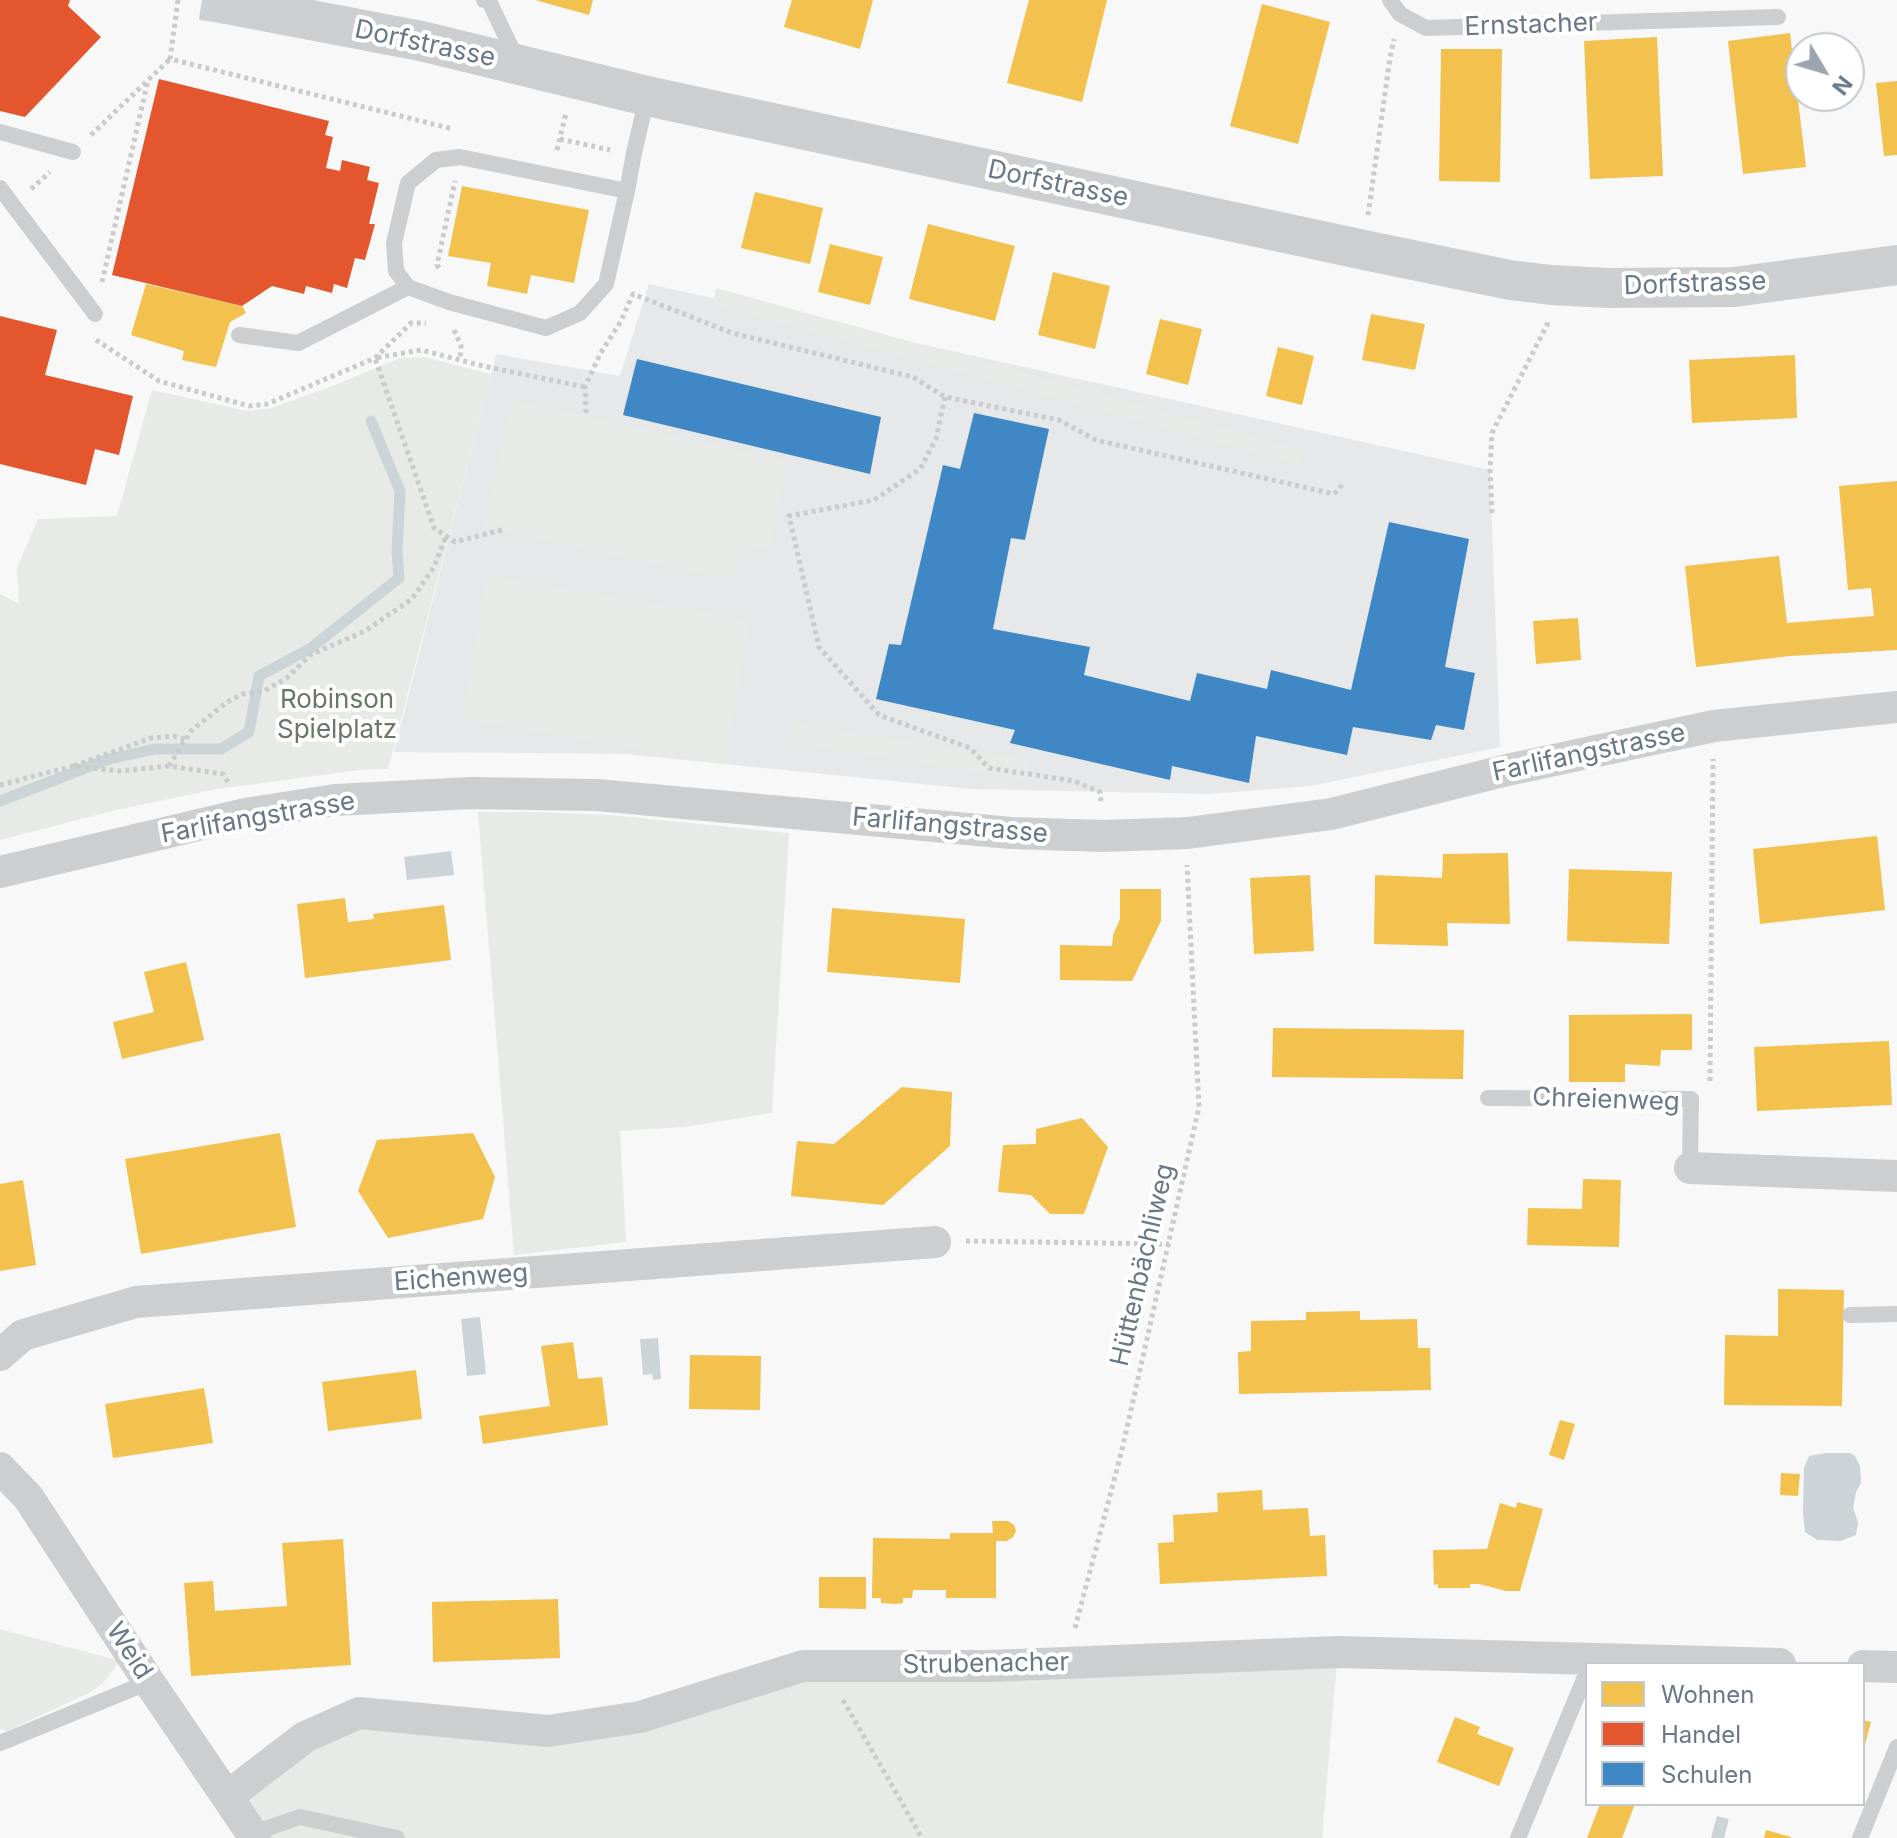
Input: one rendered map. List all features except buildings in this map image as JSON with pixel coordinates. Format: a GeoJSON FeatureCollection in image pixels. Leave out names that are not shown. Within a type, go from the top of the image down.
{"type":"FeatureCollection","features":[{"type":"Feature","properties":{"kind":"street","name":"Dorfstrasse"},"geometry":{"type":"LineString","coordinates":[[227,4],[421,41],[647,96],[1510,280],[1608,288],[1734,287],[1897,265]]}},
{"type":"Feature","properties":{"kind":"street","name":"Farlifangstrasse"},"geometry":{"type":"LineString","coordinates":[[0,872],[245,814],[335,800],[471,793],[597,795],[1011,833],[1103,836],[1188,833],[1331,814],[1507,770],[1714,726],[1897,707]]}},
{"type":"Feature","properties":{"kind":"street","name":"Chreienweg"},"geometry":{"type":"LineString","coordinates":[[1690,1168],[1897,1176]]}},
{"type":"Feature","properties":{"kind":"street","name":"Eichenweg"},"geometry":{"type":"LineString","coordinates":[[0,1355],[23,1335],[136,1302],[935,1242]]}},
{"type":"Feature","properties":{"kind":"street","name":"Weid"},"geometry":{"type":"LineString","coordinates":[[0,1468],[28,1497],[254,1836]]}},
{"type":"Feature","properties":{"kind":"street","name":"Strubenacher"},"geometry":{"type":"LineString","coordinates":[[228,1796],[305,1737],[359,1713],[548,1731],[640,1717],[803,1666],[990,1666],[1338,1652],[1585,1665]]}},
{"type":"Feature","properties":{"kind":"street"},"geometry":{"type":"LineString","coordinates":[[1865,1666],[1897,1667]]}},
{"type":"Feature","properties":{"kind":"lane"},"geometry":{"type":"LineString","coordinates":[[484,0],[489,1],[519,65]]}},
{"type":"Feature","properties":{"kind":"lane","name":"Ernstacher"},"geometry":{"type":"LineString","coordinates":[[1395,7],[1426,28],[1778,17]]}},
{"type":"Feature","properties":{"kind":"lane"},"geometry":{"type":"LineString","coordinates":[[627,191],[460,157],[436,160],[408,183],[394,243],[396,271],[408,287],[449,302],[546,328],[580,313],[606,284],[627,191],[647,96]]}},
{"type":"Feature","properties":{"kind":"lane"},"geometry":{"type":"LineString","coordinates":[[0,132],[73,152]]}},
{"type":"Feature","properties":{"kind":"lane"},"geometry":{"type":"LineString","coordinates":[[0,188],[95,314]]}},
{"type":"Feature","properties":{"kind":"lane"},"geometry":{"type":"LineString","coordinates":[[239,335],[298,343],[408,287]]}},
{"type":"Feature","properties":{"kind":"lane","name":"Chreienweg"},"geometry":{"type":"LineString","coordinates":[[1488,1098],[1691,1099],[1690,1168]]}},
{"type":"Feature","properties":{"kind":"lane"},"geometry":{"type":"LineString","coordinates":[[1850,1315],[1897,1314]]}},
{"type":"Feature","properties":{"kind":"lane"},"geometry":{"type":"LineString","coordinates":[[1518,1838],[1585,1677]]}},
{"type":"Feature","properties":{"kind":"lane"},"geometry":{"type":"LineString","coordinates":[[0,1743],[149,1682]]}},
{"type":"Feature","properties":{"kind":"lane"},"geometry":{"type":"LineString","coordinates":[[1860,1838],[1897,1747]]}},
{"type":"Feature","properties":{"kind":"lane"},"geometry":{"type":"LineString","coordinates":[[254,1836],[300,1817],[397,1838]]}},
{"type":"Feature","properties":{"kind":"path"},"geometry":{"type":"LineString","coordinates":[[178,0],[170,59],[453,129]]}},
{"type":"Feature","properties":{"kind":"path"},"geometry":{"type":"LineString","coordinates":[[1367,228],[1395,7]]}},
{"type":"Feature","properties":{"kind":"path"},"geometry":{"type":"LineString","coordinates":[[148,80],[90,336],[159,381],[249,406],[267,404],[375,358],[421,350],[585,387]]}},
{"type":"Feature","properties":{"kind":"path"},"geometry":{"type":"LineString","coordinates":[[557,153],[568,104]]}},
{"type":"Feature","properties":{"kind":"path"},"geometry":{"type":"LineString","coordinates":[[560,139],[612,151]]}},
{"type":"Feature","properties":{"kind":"path"},"geometry":{"type":"LineString","coordinates":[[446,276],[437,265],[456,177]]}},
{"type":"Feature","properties":{"kind":"path"},"geometry":{"type":"LineString","coordinates":[[586,413],[585,387],[633,294],[732,333],[913,377],[945,397],[1059,420],[1096,440],[1334,494],[1345,482]]}},
{"type":"Feature","properties":{"kind":"path"},"geometry":{"type":"LineString","coordinates":[[375,358],[411,323],[427,323]]}},
{"type":"Feature","properties":{"kind":"path"},"geometry":{"type":"LineString","coordinates":[[442,323],[455,330],[461,346],[460,360]]}},
{"type":"Feature","properties":{"kind":"path"},"geometry":{"type":"LineString","coordinates":[[1492,513],[1492,433],[1540,336]]}},
{"type":"Feature","properties":{"kind":"path"},"geometry":{"type":"LineString","coordinates":[[375,358],[434,528],[455,542],[502,530]]}},
{"type":"Feature","properties":{"kind":"path"},"geometry":{"type":"LineString","coordinates":[[945,397],[936,439],[920,469],[874,500],[789,516],[819,647],[879,715],[970,748],[989,768],[1074,781],[1100,792],[1101,801]]}},
{"type":"Feature","properties":{"kind":"path"},"geometry":{"type":"LineString","coordinates":[[169,766],[191,731],[227,702],[248,693],[264,691],[287,678],[310,655],[365,631],[412,599],[434,567],[446,536]]}},
{"type":"Feature","properties":{"kind":"path"},"geometry":{"type":"LineString","coordinates":[[1691,1099],[1710,1099],[1714,726]]}},
{"type":"Feature","properties":{"kind":"path"},"geometry":{"type":"LineString","coordinates":[[0,785],[73,766],[151,738],[174,736],[185,741]]}},
{"type":"Feature","properties":{"kind":"path"},"geometry":{"type":"LineString","coordinates":[[73,766],[120,771],[169,766],[223,774],[233,793]]}},
{"type":"Feature","properties":{"kind":"path","name":"Hüttenbächliweg"},"geometry":{"type":"LineString","coordinates":[[1066,1664],[1122,1450],[1199,1107],[1187,868]]}},
{"type":"Feature","properties":{"kind":"path"},"geometry":{"type":"LineString","coordinates":[[935,1242],[1169,1244]]}},
{"type":"Feature","properties":{"kind":"path"},"geometry":{"type":"LineString","coordinates":[[842,1698],[922,1838]]}},
{"type":"Feature","properties":{"kind":"shaded area"},"geometry":{"type":"Polygon","coordinates":[[[649,284],[1490,470],[1500,747],[1311,786],[1208,794],[971,789],[626,754],[394,752],[496,354],[620,376],[649,284]]]}},
{"type":"Feature","properties":{"kind":"shaded area"},"geometry":{"type":"Polygon","coordinates":[[[451,851],[454,875],[407,880],[404,857],[451,851]]]}},
{"type":"Feature","properties":{"kind":"shaded area"},"geometry":{"type":"Polygon","coordinates":[[[480,1317],[486,1374],[467,1376],[461,1319],[480,1317]]]}},
{"type":"Feature","properties":{"kind":"shaded area"},"geometry":{"type":"Polygon","coordinates":[[[658,1338],[661,1379],[653,1380],[652,1374],[643,1375],[640,1339],[658,1338]]]}},
{"type":"Feature","properties":{"kind":"shaded area"},"geometry":{"type":"Polygon","coordinates":[[[1850,1453],[1860,1466],[1861,1483],[1853,1508],[1858,1522],[1856,1535],[1841,1541],[1817,1540],[1805,1532],[1804,1468],[1809,1456],[1850,1453]]]}},
{"type":"Feature","properties":{"kind":"shaded area"},"geometry":{"type":"Polygon","coordinates":[[[1717,1816],[1729,1819],[1724,1838],[1711,1838],[1717,1816]]]}},
{"type":"Feature","properties":{"kind":"green space"},"geometry":{"type":"Polygon","coordinates":[[[716,288],[1304,450],[1300,465],[713,305],[716,288]]]}},
{"type":"Feature","properties":{"kind":"green space","name":"Robinson Spielplatz"},"geometry":{"type":"Polygon","coordinates":[[[424,357],[491,374],[388,769],[217,789],[116,810],[0,840],[0,594],[19,604],[17,568],[38,519],[117,516],[152,390],[247,411],[271,408],[400,358],[424,357]]]}},
{"type":"Feature","properties":{"kind":"green space"},"geometry":{"type":"Polygon","coordinates":[[[512,400],[788,461],[771,545],[740,554],[727,579],[483,528],[512,400]]]}},
{"type":"Feature","properties":{"kind":"green space"},"geometry":{"type":"Polygon","coordinates":[[[487,575],[750,620],[725,764],[462,719],[487,575]]]}},
{"type":"Feature","properties":{"kind":"green space"},"geometry":{"type":"Polygon","coordinates":[[[794,723],[1030,760],[1027,780],[790,743],[794,723]]]}},
{"type":"Feature","properties":{"kind":"green space"},"geometry":{"type":"Polygon","coordinates":[[[478,812],[610,815],[789,833],[772,1113],[684,1127],[620,1131],[626,1242],[514,1255],[478,812]]]}},
{"type":"Feature","properties":{"kind":"green space"},"geometry":{"type":"Polygon","coordinates":[[[0,1629],[120,1661],[104,1682],[91,1692],[7,1731],[0,1729],[0,1629]]]}},
{"type":"Feature","properties":{"kind":"green space"},"geometry":{"type":"Polygon","coordinates":[[[1338,1652],[1322,1838],[255,1838],[228,1796],[359,1713],[548,1731],[803,1666],[1338,1652]]]}},
{"type":"Feature","properties":{"kind":"waterway"},"geometry":{"type":"LineString","coordinates":[[0,801],[109,759],[155,749],[221,749],[249,732],[259,676],[311,648],[399,578],[400,491],[371,421]]}},
{"type":"Feature","properties":{"kind":"tunnel"},"geometry":{"type":"LineString","coordinates":[[202,0],[227,4]]}}]}
